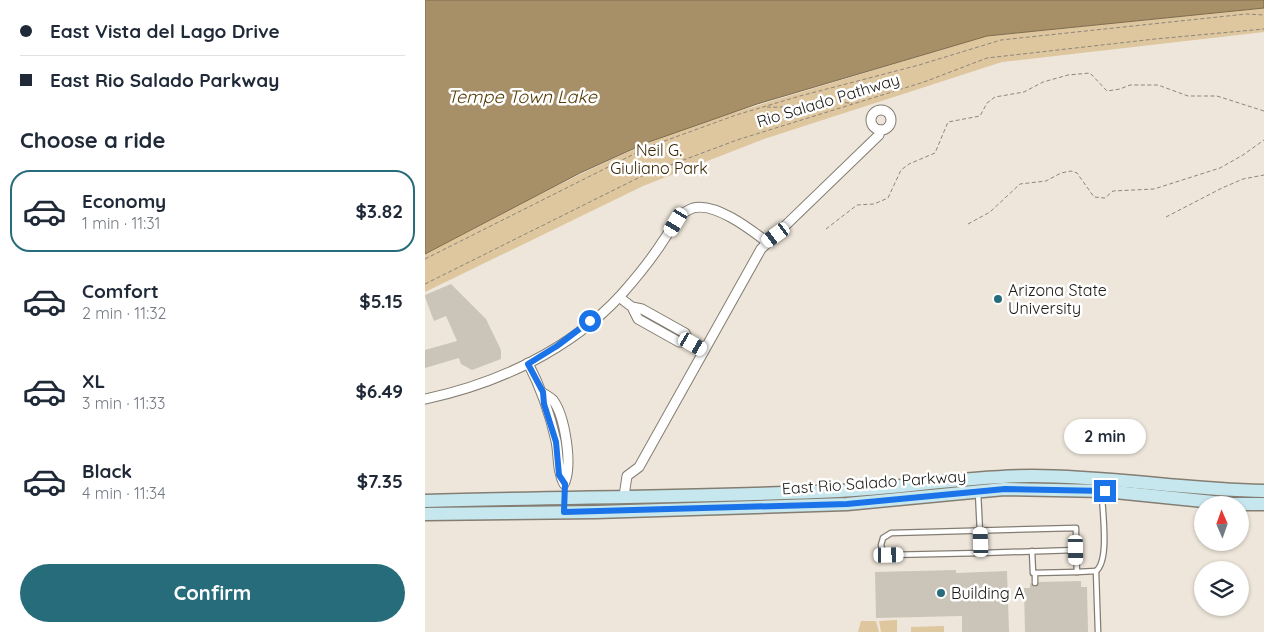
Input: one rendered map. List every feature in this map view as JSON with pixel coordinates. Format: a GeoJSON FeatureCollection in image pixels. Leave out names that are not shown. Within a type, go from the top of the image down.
{"type":"FeatureCollection","features":[{"type":"Feature","properties":{"kind":"main road","name":"East Rio Salado Parkway"},"geometry":{"type":"LineString","coordinates":[[425,501],[837,491],[971,478],[1031,476],[1123,479],[1235,491],[1264,492]]}},
{"type":"Feature","properties":{"kind":"main road","name":"East Rio Salado Parkway"},"geometry":{"type":"LineString","coordinates":[[425,514],[847,504],[978,490],[1034,489],[1102,491],[1233,504],[1264,504]]}},
{"type":"Feature","properties":{"kind":"street"},"geometry":{"type":"LineString","coordinates":[[624,496],[627,476],[639,467],[767,242],[879,135],[880,130]]}},
{"type":"Feature","properties":{"kind":"street"},"geometry":{"type":"LineString","coordinates":[[425,399],[471,387],[528,364],[580,330],[619,296],[648,263],[680,216],[690,209],[703,207],[714,209],[767,242]]}},
{"type":"Feature","properties":{"kind":"street"},"geometry":{"type":"LineString","coordinates":[[619,296],[632,307],[642,309],[685,333],[689,342],[704,350]]}},
{"type":"Feature","properties":{"kind":"street"},"geometry":{"type":"LineString","coordinates":[[528,364],[543,392],[544,404],[556,442],[559,475],[565,484],[564,512]]}},
{"type":"Feature","properties":{"kind":"lane"},"geometry":{"type":"LineString","coordinates":[[978,490],[981,553]]}},
{"type":"Feature","properties":{"kind":"lane"},"geometry":{"type":"LineString","coordinates":[[1098,632],[1096,571],[1102,564],[1103,553],[1102,491]]}},
{"type":"Feature","properties":{"kind":"lane"},"geometry":{"type":"LineString","coordinates":[[1076,550],[889,555],[883,552],[881,545],[883,538],[891,533],[1076,528],[1077,572]]}},
{"type":"Feature","properties":{"kind":"lane"},"geometry":{"type":"LineString","coordinates":[[1033,551],[1035,583]]}},
{"type":"Feature","properties":{"kind":"lane"},"geometry":{"type":"LineString","coordinates":[[1035,573],[1096,571]]}},
{"type":"Feature","properties":{"kind":"path"},"geometry":{"type":"LineString","coordinates":[[425,259],[648,148],[736,115],[800,96],[919,65],[1001,40],[1246,14],[1264,15]]}},
{"type":"Feature","properties":{"kind":"path","name":"Rio Salado Pathway"},"geometry":{"type":"LineString","coordinates":[[425,284],[646,174],[737,140],[853,104],[995,56],[1264,29]]}},
{"type":"Feature","properties":{"kind":"path"},"geometry":{"type":"LineString","coordinates":[[826,230],[857,205],[874,204],[888,198],[901,170],[909,164],[935,153],[948,122],[980,116],[987,103],[995,97],[1024,92],[1043,82],[1068,75],[1090,73],[1107,91],[1130,85],[1158,85],[1188,96],[1217,96],[1264,111]]}},
{"type":"Feature","properties":{"kind":"path"},"geometry":{"type":"LineString","coordinates":[[766,107],[779,108],[837,102],[853,104]]}},
{"type":"Feature","properties":{"kind":"path"},"geometry":{"type":"LineString","coordinates":[[968,224],[990,212],[1021,184],[1046,181],[1071,171],[1077,173],[1094,197],[1105,198],[1113,192],[1154,189],[1220,168],[1264,140]]}},
{"type":"Feature","properties":{"kind":"path"},"geometry":{"type":"LineString","coordinates":[[1166,217],[1243,179],[1264,175]]}},
{"type":"Feature","properties":{"kind":"green space","name":"Neil G. Giuliano Park"},"geometry":{"type":"Polygon","coordinates":[[[1264,8],[1264,32],[1002,62],[764,139],[643,186],[425,292],[425,254],[591,169],[693,125],[987,36],[1264,8]]]}},
{"type":"Feature","properties":{"kind":"green space"},"geometry":{"type":"Polygon","coordinates":[[[897,620],[897,632],[881,632],[879,621],[897,620]]]}},
{"type":"Feature","properties":{"kind":"green space"},"geometry":{"type":"Polygon","coordinates":[[[861,621],[876,621],[879,632],[858,632],[861,621]]]}},
{"type":"Feature","properties":{"kind":"green space"},"geometry":{"type":"Polygon","coordinates":[[[944,626],[944,632],[911,632],[911,627],[944,626]]]}},
{"type":"Feature","properties":{"kind":"water","name":"Tempe Town Lake"},"geometry":{"type":"Polygon","coordinates":[[[425,0],[1264,0],[1264,8],[987,36],[757,104],[646,143],[580,173],[425,254],[425,0]]]}},
{"type":"Feature","properties":{"kind":"building"},"geometry":{"type":"Polygon","coordinates":[[[451,284],[486,319],[501,350],[501,359],[472,370],[461,364],[459,358],[425,368],[425,350],[457,341],[446,316],[434,321],[425,297],[425,295],[451,284]]]}},
{"type":"Feature","properties":{"kind":"building","name":"Building A"},"geometry":{"type":"Polygon","coordinates":[[[956,570],[956,573],[1007,571],[1009,632],[962,632],[962,616],[876,618],[875,572],[956,570]]]}},
{"type":"Feature","properties":{"kind":"building"},"geometry":{"type":"Polygon","coordinates":[[[1081,581],[1081,587],[1087,587],[1088,632],[1025,632],[1024,588],[1030,588],[1030,583],[1035,587],[1039,582],[1081,581]]]}},
{"type":"Feature","properties":{"kind":"place","name":"Arizona State University"},"geometry":{"type":"Point","coordinates":[998,299]}},
{"type":"Feature","properties":{"kind":"place","name":"Building A"},"geometry":{"type":"Point","coordinates":[941,593]}},
{"type":"Feature","properties":{"kind":"route"},"geometry":{"type":"LineString","coordinates":[[590,321],[557,346],[528,364],[543,392],[544,404],[551,421],[559,459],[559,475],[565,484],[564,512],[847,504],[944,493],[1005,489],[1105,491]]}}]}
